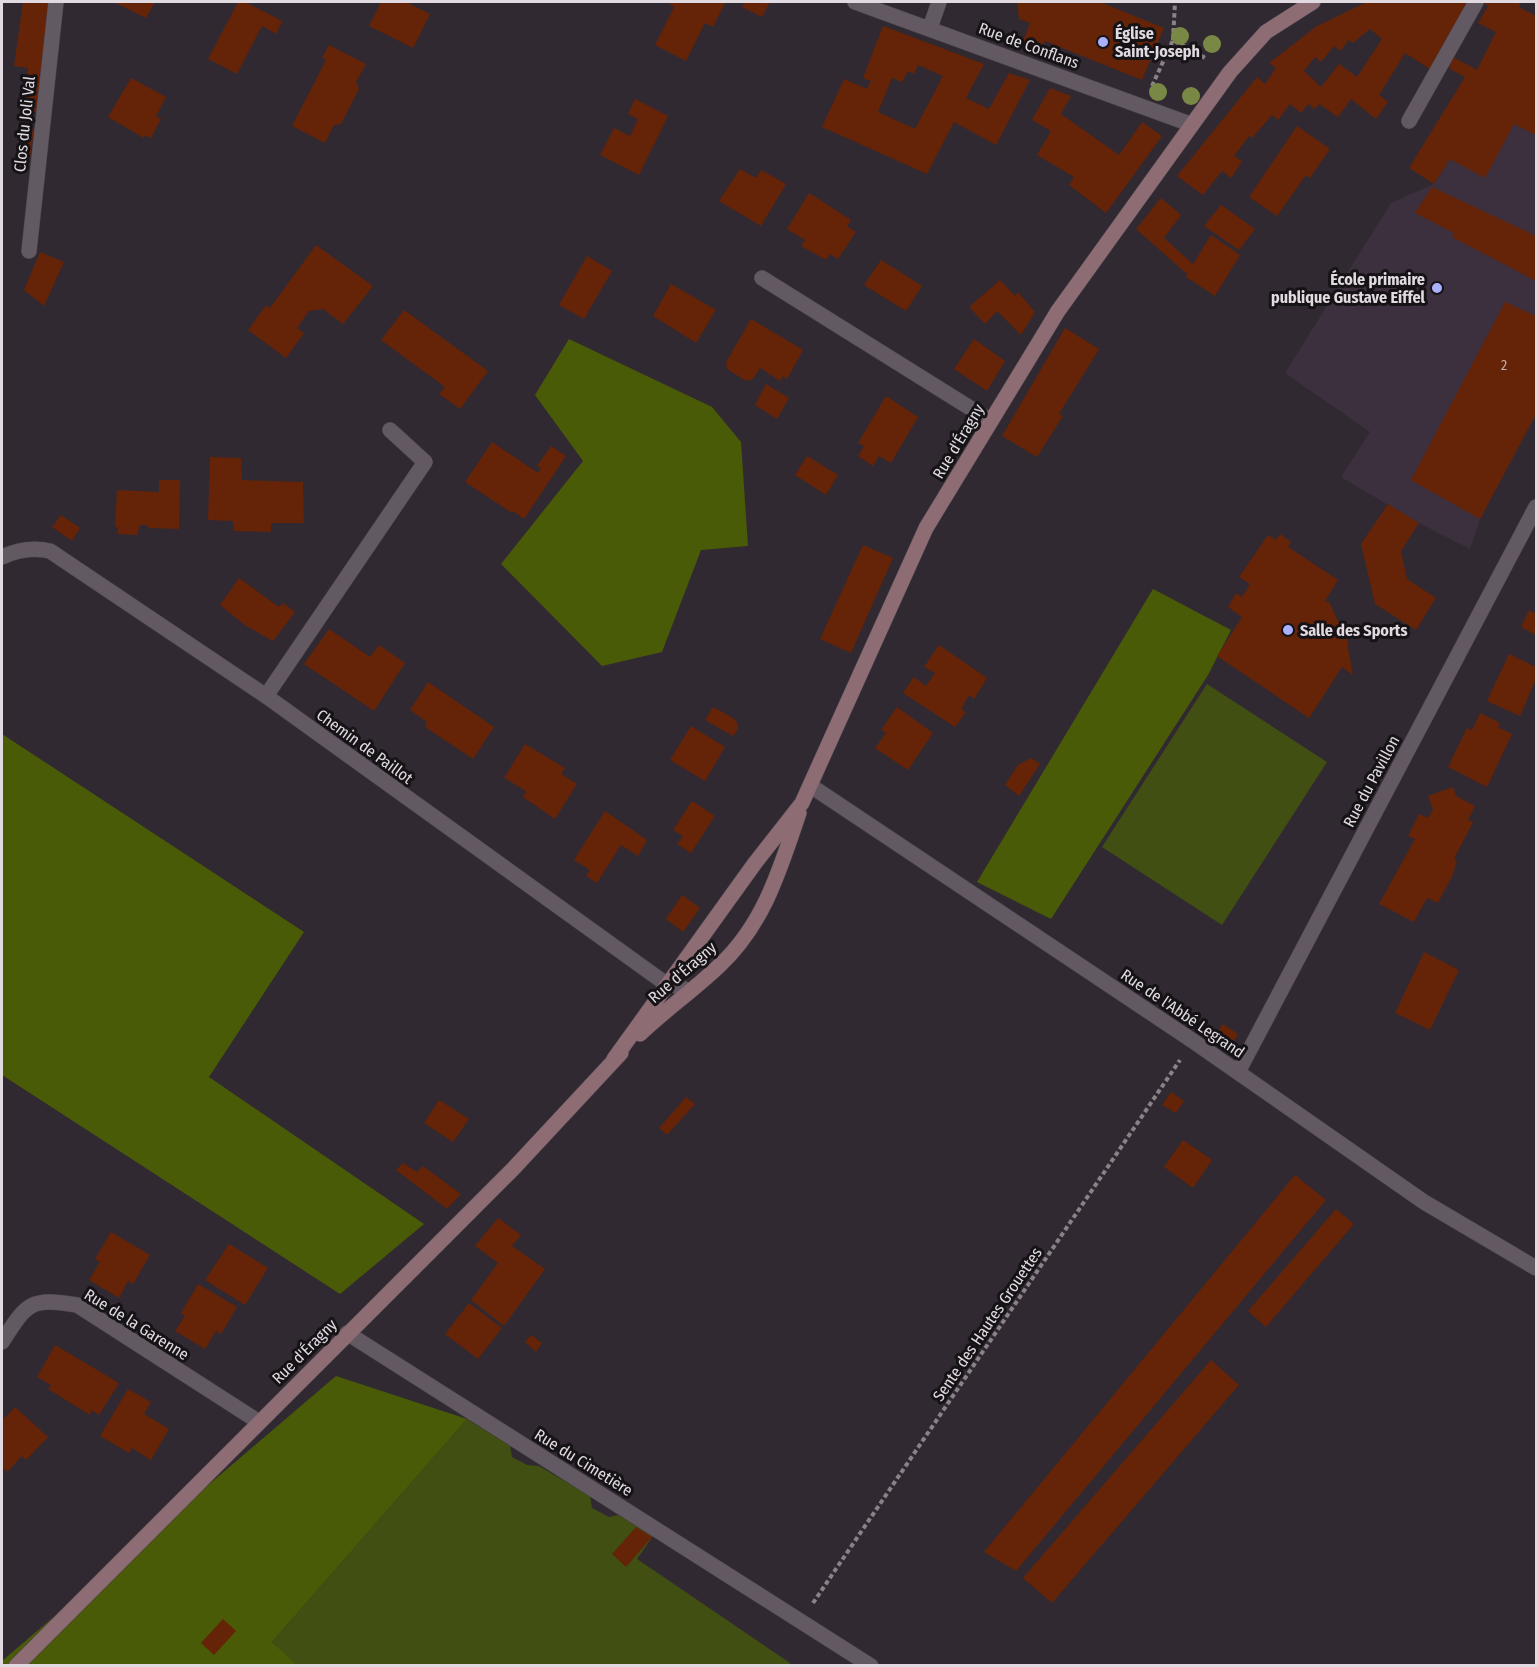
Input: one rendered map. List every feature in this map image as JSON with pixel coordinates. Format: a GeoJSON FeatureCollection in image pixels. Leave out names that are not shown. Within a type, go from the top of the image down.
{"type":"FeatureCollection","features":[{"type":"Feature","properties":{"kind":"street","name":"Clos du Joli Val"},"geometry":{"type":"LineString","coordinates":[[28,251],[56,2]]}},
{"type":"Feature","properties":{"kind":"street","name":"Rue de Conflans"},"geometry":{"type":"LineString","coordinates":[[855,2],[1191,124]]}},
{"type":"Feature","properties":{"kind":"street"},"geometry":{"type":"LineString","coordinates":[[930,28],[939,2]]}},
{"type":"Feature","properties":{"kind":"street","name":"Rue d'Éragny"},"geometry":{"type":"LineString","coordinates":[[615,1059],[667,984],[802,803],[926,528],[1058,311],[1191,124],[1266,32],[1313,2]]}},
{"type":"Feature","properties":{"kind":"street"},"geometry":{"type":"LineString","coordinates":[[1409,121],[1476,2]]}},
{"type":"Feature","properties":{"kind":"street"},"geometry":{"type":"LineString","coordinates":[[762,278],[991,421]]}},
{"type":"Feature","properties":{"kind":"street"},"geometry":{"type":"LineString","coordinates":[[266,696],[425,462],[390,430]]}},
{"type":"Feature","properties":{"kind":"street","name":"Rue du Pavillon"},"geometry":{"type":"LineString","coordinates":[[1238,1072],[1536,507]]}},
{"type":"Feature","properties":{"kind":"street","name":"Chemin de Paillot"},"geometry":{"type":"LineString","coordinates":[[7,555],[38,548],[50,551],[266,696],[667,984],[690,991]]}},
{"type":"Feature","properties":{"kind":"street","name":"Rue de l'Abbé Legrand"},"geometry":{"type":"LineString","coordinates":[[811,786],[1193,1041],[1424,1202],[1536,1268]]}},
{"type":"Feature","properties":{"kind":"street","name":"Rue d'Éragny"},"geometry":{"type":"LineString","coordinates":[[16,1665],[513,1169],[615,1059],[722,964],[759,916],[777,879],[802,803]]}},
{"type":"Feature","properties":{"kind":"street","name":"Rue de la Garenne"},"geometry":{"type":"LineString","coordinates":[[2,1342],[23,1309],[46,1300],[78,1305],[259,1422]]}},
{"type":"Feature","properties":{"kind":"street","name":"Rue du Cimetière"},"geometry":{"type":"LineString","coordinates":[[347,1333],[871,1665]]}},
{"type":"Feature","properties":{"kind":"path"},"geometry":{"type":"LineString","coordinates":[[1148,94],[1173,40],[1174,2]]}},
{"type":"Feature","properties":{"kind":"path"},"geometry":{"type":"LineString","coordinates":[[1173,40],[1207,59]]}},
{"type":"Feature","properties":{"kind":"path"},"geometry":{"type":"LineString","coordinates":[[1153,54],[1165,58]]}},
{"type":"Feature","properties":{"kind":"path","name":"Sente des Hautes Grouettes"},"geometry":{"type":"LineString","coordinates":[[801,1621],[1193,1041]]}},
{"type":"Feature","properties":{"kind":"shaded area","name":"École primaire publique Gustave Eiffel"},"geometry":{"type":"Polygon","coordinates":[[[1514,124],[1536,135],[1536,414],[1480,519],[1470,549],[1419,523],[1341,477],[1370,432],[1285,373],[1391,203],[1434,184],[1450,159],[1485,177],[1514,124]]]}},
{"type":"Feature","properties":{"kind":"green space"},"geometry":{"type":"Polygon","coordinates":[[[569,339],[712,407],[741,442],[748,546],[701,550],[662,652],[602,666],[501,564],[583,461],[535,395],[569,339]]]}},
{"type":"Feature","properties":{"kind":"green space"},"geometry":{"type":"Polygon","coordinates":[[[1153,589],[1231,630],[1208,675],[1051,919],[977,882],[1153,589]]]}},
{"type":"Feature","properties":{"kind":"green space"},"geometry":{"type":"Polygon","coordinates":[[[1207,684],[1327,762],[1222,925],[1102,847],[1207,684]]]}},
{"type":"Feature","properties":{"kind":"green space"},"geometry":{"type":"Polygon","coordinates":[[[2,734],[304,932],[209,1077],[424,1224],[340,1294],[2,1075],[2,734]]]}},
{"type":"Feature","properties":{"kind":"green space"},"geometry":{"type":"Polygon","coordinates":[[[336,1376],[467,1419],[272,1642],[297,1665],[2,1666],[2,1661],[336,1376]]]}},
{"type":"Feature","properties":{"kind":"green space"},"geometry":{"type":"Polygon","coordinates":[[[467,1419],[510,1446],[512,1457],[527,1465],[539,1466],[590,1496],[592,1508],[609,1517],[618,1515],[653,1536],[637,1559],[790,1663],[788,1666],[297,1666],[272,1642],[467,1419]]]}},
{"type":"Feature","properties":{"kind":"building"},"geometry":{"type":"Polygon","coordinates":[[[23,2],[50,2],[36,112],[23,112],[28,68],[14,66],[23,2]]]}},
{"type":"Feature","properties":{"kind":"building"},"geometry":{"type":"Polygon","coordinates":[[[114,2],[155,2],[146,18],[114,2]]]}},
{"type":"Feature","properties":{"kind":"building"},"geometry":{"type":"Polygon","coordinates":[[[238,2],[245,2],[282,21],[276,34],[262,26],[237,74],[208,59],[238,2]]]}},
{"type":"Feature","properties":{"kind":"building"},"geometry":{"type":"Polygon","coordinates":[[[381,2],[406,2],[430,14],[413,48],[369,26],[381,2]]]}},
{"type":"Feature","properties":{"kind":"building"},"geometry":{"type":"Polygon","coordinates":[[[668,2],[725,3],[713,27],[705,23],[686,61],[655,45],[674,7],[668,2]]]}},
{"type":"Feature","properties":{"kind":"building"},"geometry":{"type":"Polygon","coordinates":[[[745,2],[770,2],[762,17],[742,7],[745,2]]]}},
{"type":"Feature","properties":{"kind":"building","name":"Église Saint-Joseph"},"geometry":{"type":"Polygon","coordinates":[[[1017,2],[1100,2],[1164,28],[1142,80],[1045,41],[1040,51],[1022,44],[1030,23],[1019,19],[1017,2]]]}},
{"type":"Feature","properties":{"kind":"building"},"geometry":{"type":"Polygon","coordinates":[[[1367,2],[1463,2],[1467,4],[1430,69],[1405,53],[1379,95],[1388,102],[1376,119],[1351,99],[1338,117],[1319,104],[1315,109],[1308,104],[1301,113],[1290,104],[1278,120],[1272,115],[1252,138],[1249,136],[1234,156],[1242,161],[1231,178],[1222,171],[1203,195],[1177,176],[1257,77],[1265,84],[1276,68],[1269,63],[1317,26],[1367,2]],[[1370,29],[1353,43],[1349,40],[1340,51],[1334,46],[1321,62],[1315,57],[1304,71],[1321,87],[1339,64],[1357,77],[1382,39],[1370,29]]]}},
{"type":"Feature","properties":{"kind":"building"},"geometry":{"type":"Polygon","coordinates":[[[1487,2],[1521,2],[1519,7],[1536,16],[1536,135],[1514,124],[1485,178],[1450,159],[1434,184],[1409,168],[1465,77],[1450,69],[1451,56],[1477,70],[1496,32],[1478,23],[1488,6],[1485,5],[1487,2]]]}},
{"type":"Feature","properties":{"kind":"building"},"geometry":{"type":"Polygon","coordinates":[[[883,26],[984,64],[966,98],[989,109],[1009,73],[1030,80],[996,145],[954,122],[927,174],[822,127],[844,79],[867,89],[871,81],[863,78],[883,26]],[[918,65],[914,74],[908,71],[902,82],[892,78],[878,112],[915,129],[943,76],[918,65]]]}},
{"type":"Feature","properties":{"kind":"building"},"geometry":{"type":"Polygon","coordinates":[[[329,45],[366,64],[356,82],[359,89],[341,124],[334,125],[325,143],[292,126],[326,60],[322,58],[329,45]]]}},
{"type":"Feature","properties":{"kind":"building"},"geometry":{"type":"Polygon","coordinates":[[[131,78],[166,97],[156,116],[161,119],[151,138],[145,135],[144,138],[108,117],[131,78]]]}},
{"type":"Feature","properties":{"kind":"building"},"geometry":{"type":"Polygon","coordinates":[[[1050,88],[1071,96],[1061,114],[1119,155],[1142,122],[1162,136],[1106,213],[1069,185],[1074,177],[1037,155],[1051,131],[1032,120],[1050,88]]]}},
{"type":"Feature","properties":{"kind":"building"},"geometry":{"type":"Polygon","coordinates":[[[635,99],[668,116],[639,175],[600,155],[614,128],[630,136],[638,119],[628,114],[635,99]]]}},
{"type":"Feature","properties":{"kind":"building"},"geometry":{"type":"Polygon","coordinates":[[[1297,126],[1330,149],[1310,178],[1306,175],[1277,216],[1249,197],[1297,126]]]}},
{"type":"Feature","properties":{"kind":"building"},"geometry":{"type":"Polygon","coordinates":[[[22,128],[34,129],[30,158],[19,157],[22,128]]]}},
{"type":"Feature","properties":{"kind":"building"},"geometry":{"type":"Polygon","coordinates":[[[740,169],[756,178],[761,170],[786,184],[761,226],[719,201],[740,169]]]}},
{"type":"Feature","properties":{"kind":"building"},"geometry":{"type":"Polygon","coordinates":[[[1432,187],[1536,236],[1536,281],[1452,237],[1454,233],[1415,213],[1432,187]]]}},
{"type":"Feature","properties":{"kind":"building"},"geometry":{"type":"Polygon","coordinates":[[[809,193],[851,220],[847,226],[856,232],[838,259],[830,254],[826,260],[801,246],[805,240],[787,229],[809,193]]]}},
{"type":"Feature","properties":{"kind":"building"},"geometry":{"type":"Polygon","coordinates":[[[1161,198],[1181,215],[1164,238],[1193,264],[1211,235],[1240,255],[1215,296],[1186,277],[1187,274],[1136,229],[1161,198]]]}},
{"type":"Feature","properties":{"kind":"building"},"geometry":{"type":"Polygon","coordinates":[[[1221,205],[1255,229],[1239,250],[1204,226],[1221,205]]]}},
{"type":"Feature","properties":{"kind":"building"},"geometry":{"type":"Polygon","coordinates":[[[316,245],[373,286],[343,324],[323,309],[309,311],[297,328],[304,333],[286,358],[248,330],[266,305],[270,308],[316,245]]]}},
{"type":"Feature","properties":{"kind":"building"},"geometry":{"type":"Polygon","coordinates":[[[40,252],[64,262],[44,306],[24,290],[40,252]]]}},
{"type":"Feature","properties":{"kind":"building"},"geometry":{"type":"Polygon","coordinates":[[[587,256],[612,271],[584,319],[559,305],[587,256]]]}},
{"type":"Feature","properties":{"kind":"building"},"geometry":{"type":"Polygon","coordinates":[[[881,260],[922,286],[906,311],[864,285],[881,260]]]}},
{"type":"Feature","properties":{"kind":"building"},"geometry":{"type":"Polygon","coordinates":[[[1000,280],[1015,296],[1018,292],[1035,312],[1021,335],[997,311],[985,324],[969,307],[1000,280]]]}},
{"type":"Feature","properties":{"kind":"building"},"geometry":{"type":"Polygon","coordinates":[[[671,284],[716,310],[696,343],[653,316],[671,284]]]}},
{"type":"Feature","properties":{"kind":"building"},"geometry":{"type":"Polygon","coordinates":[[[1505,302],[1536,316],[1536,414],[1480,519],[1411,480],[1505,302]]]}},
{"type":"Feature","properties":{"kind":"building"},"geometry":{"type":"Polygon","coordinates":[[[404,310],[488,371],[460,409],[439,394],[445,387],[381,340],[404,310]]]}},
{"type":"Feature","properties":{"kind":"building"},"geometry":{"type":"Polygon","coordinates":[[[751,319],[803,350],[787,379],[783,376],[780,381],[760,368],[753,379],[746,381],[727,369],[726,362],[751,319]]]}},
{"type":"Feature","properties":{"kind":"building"},"geometry":{"type":"Polygon","coordinates":[[[1065,328],[1099,349],[1059,414],[1063,416],[1037,457],[1002,436],[1065,328]]]}},
{"type":"Feature","properties":{"kind":"building"},"geometry":{"type":"Polygon","coordinates":[[[974,339],[1005,361],[987,391],[954,369],[974,339]]]}},
{"type":"Feature","properties":{"kind":"building"},"geometry":{"type":"Polygon","coordinates":[[[766,384],[789,398],[777,419],[755,405],[766,384]]]}},
{"type":"Feature","properties":{"kind":"building"},"geometry":{"type":"Polygon","coordinates":[[[886,396],[918,417],[891,463],[879,456],[873,466],[858,456],[864,446],[858,443],[886,396]]]}},
{"type":"Feature","properties":{"kind":"building"},"geometry":{"type":"Polygon","coordinates":[[[492,442],[538,473],[541,468],[537,466],[551,446],[566,456],[524,519],[465,482],[492,442]]]}},
{"type":"Feature","properties":{"kind":"building"},"geometry":{"type":"Polygon","coordinates":[[[807,456],[838,475],[826,495],[795,475],[807,456]]]}},
{"type":"Feature","properties":{"kind":"building"},"geometry":{"type":"Polygon","coordinates":[[[210,457],[241,458],[242,480],[303,482],[304,523],[271,523],[271,532],[234,531],[233,521],[208,520],[210,457]]]}},
{"type":"Feature","properties":{"kind":"building"},"geometry":{"type":"Polygon","coordinates":[[[159,480],[180,480],[179,529],[148,528],[148,525],[140,525],[137,535],[118,534],[118,527],[115,527],[117,490],[159,492],[159,480]]]}},
{"type":"Feature","properties":{"kind":"building"},"geometry":{"type":"Polygon","coordinates":[[[1388,504],[1419,523],[1401,551],[1407,579],[1436,598],[1416,630],[1375,604],[1361,544],[1388,504]]]}},
{"type":"Feature","properties":{"kind":"building"},"geometry":{"type":"Polygon","coordinates":[[[61,515],[80,528],[72,541],[52,527],[61,515]]]}},
{"type":"Feature","properties":{"kind":"building","name":"Salle des Sports"},"geometry":{"type":"Polygon","coordinates":[[[1280,534],[1291,542],[1288,547],[1338,580],[1325,601],[1329,602],[1350,646],[1347,643],[1353,675],[1342,667],[1309,718],[1217,656],[1242,617],[1228,607],[1236,593],[1242,597],[1250,584],[1239,577],[1268,535],[1276,540],[1280,534]]]}},
{"type":"Feature","properties":{"kind":"building"},"geometry":{"type":"Polygon","coordinates":[[[863,545],[893,558],[851,653],[820,639],[863,545]]]}},
{"type":"Feature","properties":{"kind":"building"},"geometry":{"type":"Polygon","coordinates":[[[239,578],[279,607],[283,603],[295,612],[273,641],[246,626],[220,605],[239,578]]]}},
{"type":"Feature","properties":{"kind":"building"},"geometry":{"type":"Polygon","coordinates":[[[1529,610],[1536,614],[1536,635],[1521,627],[1529,610]]]}},
{"type":"Feature","properties":{"kind":"building"},"geometry":{"type":"Polygon","coordinates":[[[329,629],[370,657],[379,645],[405,663],[374,711],[304,664],[329,629]]]}},
{"type":"Feature","properties":{"kind":"building"},"geometry":{"type":"Polygon","coordinates":[[[939,645],[987,678],[974,699],[969,695],[961,709],[966,712],[955,727],[903,693],[914,677],[926,686],[935,673],[924,667],[939,645]]]}},
{"type":"Feature","properties":{"kind":"building"},"geometry":{"type":"Polygon","coordinates":[[[1509,654],[1536,667],[1536,679],[1520,716],[1487,701],[1509,654]]]}},
{"type":"Feature","properties":{"kind":"building"},"geometry":{"type":"Polygon","coordinates":[[[428,682],[494,727],[473,759],[425,727],[427,722],[410,710],[428,682]]]}},
{"type":"Feature","properties":{"kind":"building"},"geometry":{"type":"Polygon","coordinates":[[[713,707],[733,718],[738,724],[738,729],[733,736],[705,720],[713,707]]]}},
{"type":"Feature","properties":{"kind":"building"},"geometry":{"type":"Polygon","coordinates":[[[897,707],[933,733],[908,770],[875,748],[886,733],[881,730],[897,707]]]}},
{"type":"Feature","properties":{"kind":"building"},"geometry":{"type":"Polygon","coordinates":[[[1480,713],[1500,723],[1498,727],[1512,734],[1487,787],[1448,767],[1467,728],[1472,730],[1480,713]]]}},
{"type":"Feature","properties":{"kind":"building"},"geometry":{"type":"Polygon","coordinates":[[[691,726],[725,747],[705,781],[670,760],[691,726]]]}},
{"type":"Feature","properties":{"kind":"building"},"geometry":{"type":"Polygon","coordinates":[[[525,744],[565,768],[561,774],[577,784],[555,819],[523,797],[526,791],[504,778],[525,744]]]}},
{"type":"Feature","properties":{"kind":"building"},"geometry":{"type":"Polygon","coordinates":[[[1031,758],[1040,764],[1019,796],[1005,785],[1018,765],[1031,758]]]}},
{"type":"Feature","properties":{"kind":"building"},"geometry":{"type":"Polygon","coordinates":[[[1453,787],[1456,796],[1475,806],[1468,820],[1473,822],[1454,859],[1457,861],[1452,876],[1438,903],[1427,898],[1414,922],[1379,904],[1415,839],[1408,836],[1419,814],[1428,818],[1433,809],[1428,796],[1453,787]]]}},
{"type":"Feature","properties":{"kind":"building"},"geometry":{"type":"Polygon","coordinates":[[[692,801],[715,816],[691,853],[677,844],[683,836],[673,830],[692,801]]]}},
{"type":"Feature","properties":{"kind":"building"},"geometry":{"type":"Polygon","coordinates":[[[605,811],[647,840],[638,856],[621,845],[597,883],[586,876],[590,870],[574,860],[605,811]]]}},
{"type":"Feature","properties":{"kind":"building"},"geometry":{"type":"Polygon","coordinates":[[[682,895],[700,908],[683,932],[666,919],[682,895]]]}},
{"type":"Feature","properties":{"kind":"building"},"geometry":{"type":"Polygon","coordinates":[[[1424,952],[1459,970],[1430,1030],[1395,1013],[1424,952]]]}},
{"type":"Feature","properties":{"kind":"building"},"geometry":{"type":"Polygon","coordinates":[[[1223,1024],[1238,1034],[1228,1052],[1211,1040],[1223,1024]]]}},
{"type":"Feature","properties":{"kind":"building"},"geometry":{"type":"Polygon","coordinates":[[[1171,1092],[1184,1101],[1176,1113],[1162,1105],[1171,1092]]]}},
{"type":"Feature","properties":{"kind":"building"},"geometry":{"type":"Polygon","coordinates":[[[686,1097],[695,1104],[667,1135],[659,1128],[686,1097]]]}},
{"type":"Feature","properties":{"kind":"building"},"geometry":{"type":"Polygon","coordinates":[[[439,1100],[469,1119],[453,1142],[424,1123],[439,1100]]]}},
{"type":"Feature","properties":{"kind":"building"},"geometry":{"type":"Polygon","coordinates":[[[1183,1140],[1212,1160],[1193,1188],[1164,1167],[1183,1140]]]}},
{"type":"Feature","properties":{"kind":"building"},"geometry":{"type":"Polygon","coordinates":[[[403,1163],[417,1172],[423,1166],[461,1194],[447,1209],[396,1170],[403,1163]]]}},
{"type":"Feature","properties":{"kind":"building"},"geometry":{"type":"Polygon","coordinates":[[[1295,1175],[1326,1200],[1016,1571],[984,1552],[1295,1175]]]}},
{"type":"Feature","properties":{"kind":"building"},"geometry":{"type":"Polygon","coordinates":[[[1336,1209],[1354,1224],[1266,1327],[1248,1311],[1336,1209]]]}},
{"type":"Feature","properties":{"kind":"building"},"geometry":{"type":"Polygon","coordinates":[[[498,1218],[521,1235],[512,1246],[545,1269],[504,1326],[471,1300],[498,1263],[475,1246],[498,1218]]]}},
{"type":"Feature","properties":{"kind":"building"},"geometry":{"type":"Polygon","coordinates":[[[111,1232],[150,1255],[133,1284],[128,1281],[119,1298],[89,1280],[100,1262],[95,1259],[111,1232]]]}},
{"type":"Feature","properties":{"kind":"building"},"geometry":{"type":"Polygon","coordinates":[[[229,1244],[268,1268],[245,1305],[205,1280],[229,1244]]]}},
{"type":"Feature","properties":{"kind":"building"},"geometry":{"type":"Polygon","coordinates":[[[198,1284],[237,1307],[221,1334],[216,1331],[205,1349],[175,1331],[185,1316],[181,1313],[198,1284]]]}},
{"type":"Feature","properties":{"kind":"building"},"geometry":{"type":"Polygon","coordinates":[[[469,1303],[502,1328],[478,1359],[445,1334],[469,1303]]]}},
{"type":"Feature","properties":{"kind":"building"},"geometry":{"type":"Polygon","coordinates":[[[531,1335],[542,1343],[536,1352],[525,1342],[531,1335]]]}},
{"type":"Feature","properties":{"kind":"building"},"geometry":{"type":"Polygon","coordinates":[[[55,1345],[119,1383],[99,1415],[92,1410],[90,1415],[48,1389],[51,1385],[37,1377],[55,1345]]]}},
{"type":"Feature","properties":{"kind":"building"},"geometry":{"type":"Polygon","coordinates":[[[1211,1360],[1239,1385],[1052,1603],[1023,1578],[1211,1360]]]}},
{"type":"Feature","properties":{"kind":"building"},"geometry":{"type":"Polygon","coordinates":[[[128,1389],[151,1402],[144,1414],[169,1429],[151,1460],[132,1448],[129,1453],[100,1436],[128,1389]]]}},
{"type":"Feature","properties":{"kind":"building"},"geometry":{"type":"Polygon","coordinates":[[[15,1407],[48,1437],[26,1460],[22,1456],[7,1472],[2,1467],[2,1421],[15,1407]]]}},
{"type":"Feature","properties":{"kind":"building"},"geometry":{"type":"Polygon","coordinates":[[[636,1527],[652,1537],[626,1567],[612,1554],[636,1527]]]}},
{"type":"Feature","properties":{"kind":"building"},"geometry":{"type":"Polygon","coordinates":[[[223,1619],[236,1631],[214,1655],[201,1643],[223,1619]]]}},
{"type":"Feature","properties":{"kind":"place","name":"Église Saint-Joseph"},"geometry":{"type":"Point","coordinates":[1103,42]}},
{"type":"Feature","properties":{"kind":"place","name":"École primaire publique Gustave Eiffel"},"geometry":{"type":"Point","coordinates":[1437,288]}},
{"type":"Feature","properties":{"kind":"place","name":"Salle des Sports"},"geometry":{"type":"Point","coordinates":[1288,630]}}]}
